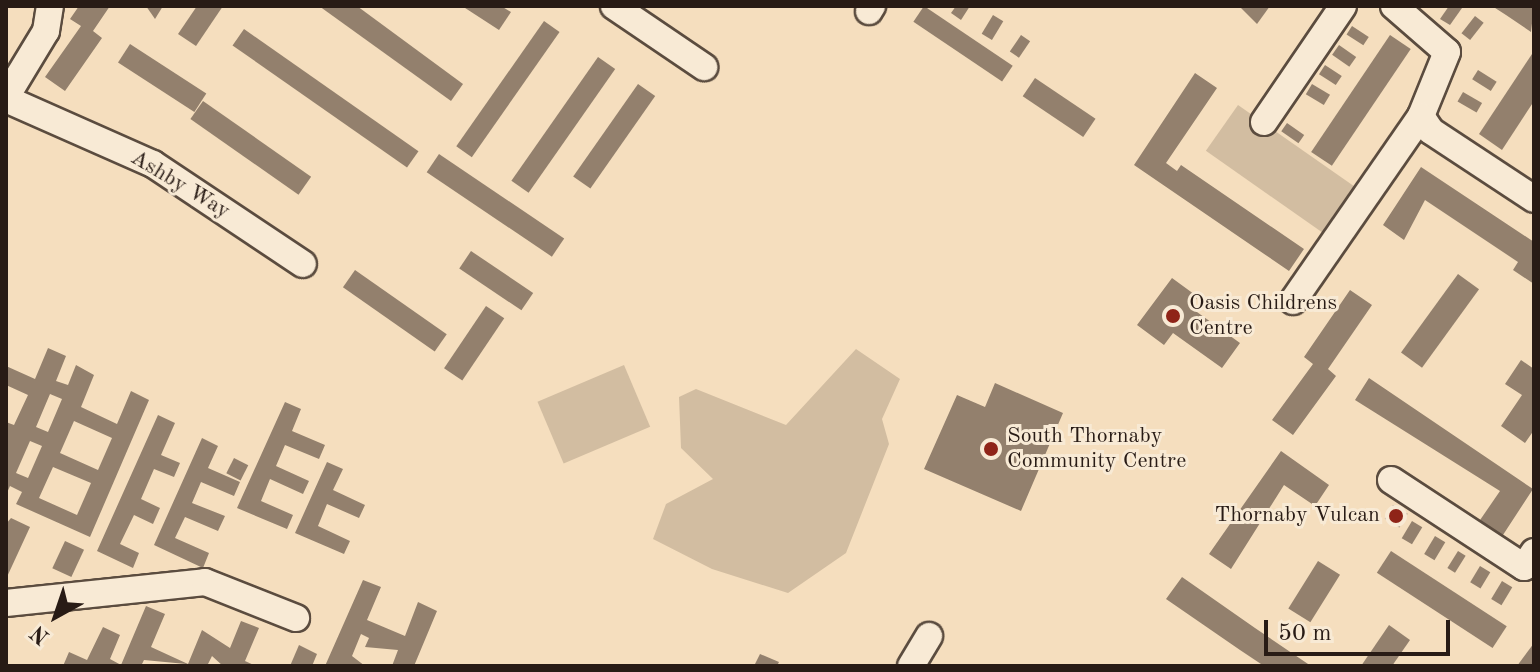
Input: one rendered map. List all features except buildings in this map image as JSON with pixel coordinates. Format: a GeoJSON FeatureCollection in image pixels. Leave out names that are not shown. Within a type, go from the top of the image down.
{"type":"FeatureCollection","features":[{"type":"Feature","properties":{"kind":"street"},"geometry":{"type":"LineString","coordinates":[[6,98],[46,31],[50,6]]}},
{"type":"Feature","properties":{"kind":"street"},"geometry":{"type":"LineString","coordinates":[[614,6],[704,67]]}},
{"type":"Feature","properties":{"kind":"street"},"geometry":{"type":"LineString","coordinates":[[1264,122],[1343,6]]}},
{"type":"Feature","properties":{"kind":"street"},"geometry":{"type":"LineString","coordinates":[[1293,301],[1421,116],[1447,52],[1441,39],[1394,6]]}},
{"type":"Feature","properties":{"kind":"street","name":"Ashby Way"},"geometry":{"type":"LineString","coordinates":[[6,98],[153,164],[303,264]]}},
{"type":"Feature","properties":{"kind":"street"},"geometry":{"type":"LineString","coordinates":[[1421,116],[1431,131],[1534,199]]}},
{"type":"Feature","properties":{"kind":"street"},"geometry":{"type":"LineString","coordinates":[[1391,480],[1524,567],[1534,552]]}},
{"type":"Feature","properties":{"kind":"street"},"geometry":{"type":"LineString","coordinates":[[6,603],[205,582],[296,618]]}},
{"type":"Feature","properties":{"kind":"street"},"geometry":{"type":"LineString","coordinates":[[911,666],[929,636]]}},
{"type":"Feature","properties":{"kind":"shaded area"},"geometry":{"type":"Polygon","coordinates":[[[1238,105],[1364,193],[1332,239],[1206,151],[1238,105]]]}},
{"type":"Feature","properties":{"kind":"shaded area"},"geometry":{"type":"Polygon","coordinates":[[[856,349],[900,379],[882,419],[889,444],[846,553],[788,593],[712,569],[653,539],[666,504],[713,479],[681,448],[679,397],[696,389],[786,425],[856,349]]]}},
{"type":"Feature","properties":{"kind":"shaded area"},"geometry":{"type":"Polygon","coordinates":[[[624,365],[650,427],[564,463],[537,402],[624,365]]]}},
{"type":"Feature","properties":{"kind":"place","name":"Oasis Childrens Centre"},"geometry":{"type":"Point","coordinates":[1173,316]}},
{"type":"Feature","properties":{"kind":"place","name":"South Thornaby Community Centre"},"geometry":{"type":"Point","coordinates":[991,449]}},
{"type":"Feature","properties":{"kind":"place","name":"Thornaby Vulcan"},"geometry":{"type":"Point","coordinates":[1396,516]}}]}
